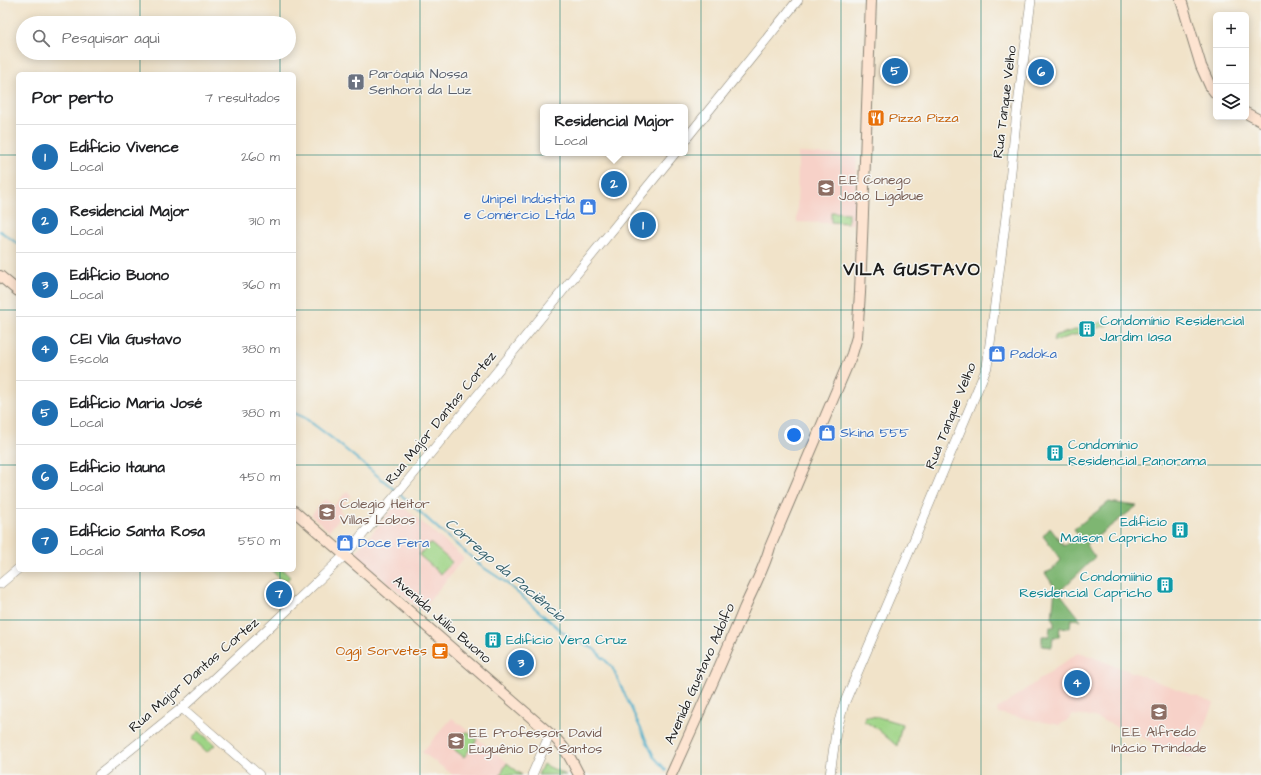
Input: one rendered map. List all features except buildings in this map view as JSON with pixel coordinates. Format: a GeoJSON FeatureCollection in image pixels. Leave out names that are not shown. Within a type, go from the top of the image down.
{"type":"FeatureCollection","features":[{"type":"Feature","properties":{"kind":"main road","name":"Avenida Gustavo Adolfo"},"geometry":{"type":"LineString","coordinates":[[673,772],[754,585],[763,570],[770,547],[852,354],[857,337],[871,0]]}},
{"type":"Feature","properties":{"kind":"main road"},"geometry":{"type":"LineString","coordinates":[[1181,0],[1201,66],[1213,90]]}},
{"type":"Feature","properties":{"kind":"main road"},"geometry":{"type":"LineString","coordinates":[[1249,115],[1261,121]]}},
{"type":"Feature","properties":{"kind":"main road"},"geometry":{"type":"LineString","coordinates":[[0,276],[16,289]]}},
{"type":"Feature","properties":{"kind":"main road","name":"Avenida Júlio Buono"},"geometry":{"type":"LineString","coordinates":[[296,513],[563,746],[570,756],[578,775]]}},
{"type":"Feature","properties":{"kind":"street"},"geometry":{"type":"LineString","coordinates":[[688,136],[798,0]]}},
{"type":"Feature","properties":{"kind":"street","name":"Rua Tanque Velho"},"geometry":{"type":"LineString","coordinates":[[830,775],[836,732],[844,704],[987,367],[1031,0]]}},
{"type":"Feature","properties":{"kind":"street","name":"Rua Major Dantas Cortez"},"geometry":{"type":"LineString","coordinates":[[99,775],[182,708],[345,555],[673,156]]}},
{"type":"Feature","properties":{"kind":"street"},"geometry":{"type":"LineString","coordinates":[[0,584],[16,571]]}},
{"type":"Feature","properties":{"kind":"street"},"geometry":{"type":"LineString","coordinates":[[182,708],[259,775]]}},
{"type":"Feature","properties":{"kind":"street"},"geometry":{"type":"LineString","coordinates":[[532,775],[550,734]]}},
{"type":"Feature","properties":{"kind":"shaded area","name":"E.E Conego João Ligabue"},"geometry":{"type":"Polygon","coordinates":[[[798,153],[857,156],[853,224],[797,222],[798,153]]]}},
{"type":"Feature","properties":{"kind":"shaded area","name":"Colegio Heitor Villas Lobos"},"geometry":{"type":"Polygon","coordinates":[[[347,491],[351,495],[339,510],[343,514],[329,531],[311,515],[325,499],[334,506],[347,491]]]}},
{"type":"Feature","properties":{"kind":"shaded area"},"geometry":{"type":"Polygon","coordinates":[[[398,502],[464,558],[421,611],[356,556],[356,552],[398,502]]]}},
{"type":"Feature","properties":{"kind":"shaded area"},"geometry":{"type":"Polygon","coordinates":[[[1079,652],[1214,703],[1192,759],[1094,717],[1072,715],[1070,719],[1059,725],[998,713],[997,709],[1079,652]]]}},
{"type":"Feature","properties":{"kind":"shaded area","name":"E.E Professor David Euguênio Dos Santos"},"geometry":{"type":"Polygon","coordinates":[[[452,718],[523,775],[453,775],[422,752],[452,718]]]}},
{"type":"Feature","properties":{"kind":"green space"},"geometry":{"type":"Polygon","coordinates":[[[831,212],[848,213],[848,223],[831,222],[831,212]]]}},
{"type":"Feature","properties":{"kind":"green space"},"geometry":{"type":"Polygon","coordinates":[[[1106,321],[1108,325],[1054,341],[1054,336],[1106,321]]]}},
{"type":"Feature","properties":{"kind":"green space"},"geometry":{"type":"Polygon","coordinates":[[[1109,502],[1137,506],[1086,545],[1095,557],[1059,592],[1081,620],[1071,619],[1070,628],[1060,627],[1059,637],[1053,637],[1052,647],[1042,646],[1042,636],[1049,636],[1050,627],[1054,627],[1054,619],[1052,618],[1055,588],[1045,573],[1052,570],[1061,560],[1043,536],[1050,528],[1064,546],[1079,536],[1074,529],[1109,502]]]}},
{"type":"Feature","properties":{"kind":"green space"},"geometry":{"type":"Polygon","coordinates":[[[430,543],[452,562],[441,574],[419,555],[430,543]]]}},
{"type":"Feature","properties":{"kind":"green space"},"geometry":{"type":"Polygon","coordinates":[[[273,572],[285,572],[290,577],[284,583],[273,572]]]}},
{"type":"Feature","properties":{"kind":"green space"},"geometry":{"type":"Polygon","coordinates":[[[865,716],[878,717],[902,724],[897,746],[876,728],[864,721],[865,716]]]}},
{"type":"Feature","properties":{"kind":"green space"},"geometry":{"type":"Polygon","coordinates":[[[199,731],[215,745],[207,752],[192,738],[199,731]]]}},
{"type":"Feature","properties":{"kind":"green space"},"geometry":{"type":"Polygon","coordinates":[[[467,731],[477,740],[464,757],[452,748],[467,731]]]}},
{"type":"Feature","properties":{"kind":"green space"},"geometry":{"type":"Polygon","coordinates":[[[507,763],[522,775],[500,775],[507,763]]]}},
{"type":"Feature","properties":{"kind":"green space"},"geometry":{"type":"Polygon","coordinates":[[[543,764],[566,775],[538,775],[543,764]]]}},
{"type":"Feature","properties":{"kind":"waterway","name":"Córrego da Paciência"},"geometry":{"type":"LineString","coordinates":[[0,231],[16,243]]}},
{"type":"Feature","properties":{"kind":"waterway","name":"Córrego da Paciência"},"geometry":{"type":"LineString","coordinates":[[296,414],[305,418],[333,439],[396,491]]}},
{"type":"Feature","properties":{"kind":"waterway","name":"Córrego da Paciência"},"geometry":{"type":"LineString","coordinates":[[400,494],[484,568],[504,581],[573,640],[581,642],[594,649],[612,667],[654,757],[666,770]]}},
{"type":"Feature","properties":{"kind":"place","name":"Edifício Maria José"},"geometry":{"type":"Point","coordinates":[895,71]}},
{"type":"Feature","properties":{"kind":"place","name":"Edificio Itauna"},"geometry":{"type":"Point","coordinates":[1041,72]}},
{"type":"Feature","properties":{"kind":"place","name":"Paróquia Nossa Senhora da Luz"},"geometry":{"type":"Point","coordinates":[356,82]}},
{"type":"Feature","properties":{"kind":"place","name":"Pizza Pizza"},"geometry":{"type":"Point","coordinates":[876,118]}},
{"type":"Feature","properties":{"kind":"place","name":"Residencial Major"},"geometry":{"type":"Point","coordinates":[614,184]}},
{"type":"Feature","properties":{"kind":"place","name":"E.E Conego João Ligabue"},"geometry":{"type":"Point","coordinates":[826,188]}},
{"type":"Feature","properties":{"kind":"place","name":"Unipel Indústria e Comércio Ltda"},"geometry":{"type":"Point","coordinates":[588,207]}},
{"type":"Feature","properties":{"kind":"place","name":"Edifício Vivence"},"geometry":{"type":"Point","coordinates":[643,225]}},
{"type":"Feature","properties":{"kind":"place","name":"Condomínio Residencial Jardim Iasa"},"geometry":{"type":"Point","coordinates":[1087,329]}},
{"type":"Feature","properties":{"kind":"place","name":"Padoka"},"geometry":{"type":"Point","coordinates":[997,354]}},
{"type":"Feature","properties":{"kind":"place","name":"Skina 555"},"geometry":{"type":"Point","coordinates":[827,433]}},
{"type":"Feature","properties":{"kind":"place","name":"Condomínio Residencial Panorama"},"geometry":{"type":"Point","coordinates":[1055,453]}},
{"type":"Feature","properties":{"kind":"place","name":"Colegio Heitor Villas Lobos"},"geometry":{"type":"Point","coordinates":[327,512]}},
{"type":"Feature","properties":{"kind":"place","name":"Edifício Maison Capricho"},"geometry":{"type":"Point","coordinates":[1180,530]}},
{"type":"Feature","properties":{"kind":"place","name":"Doce Fera"},"geometry":{"type":"Point","coordinates":[345,543]}},
{"type":"Feature","properties":{"kind":"place","name":"Condomiínio Residencial Capricho"},"geometry":{"type":"Point","coordinates":[1165,585]}},
{"type":"Feature","properties":{"kind":"place","name":"Edifício Santa Rosa"},"geometry":{"type":"Point","coordinates":[279,594]}},
{"type":"Feature","properties":{"kind":"place","name":"Edifício Vera Cruz"},"geometry":{"type":"Point","coordinates":[493,640]}},
{"type":"Feature","properties":{"kind":"place","name":"Oggi Sorvetes"},"geometry":{"type":"Point","coordinates":[440,651]}},
{"type":"Feature","properties":{"kind":"place","name":"Edifício Buono"},"geometry":{"type":"Point","coordinates":[521,663]}},
{"type":"Feature","properties":{"kind":"place","name":"CEI Vila Gustavo"},"geometry":{"type":"Point","coordinates":[1077,683]}},
{"type":"Feature","properties":{"kind":"place","name":"E.E Alfredo Inácio Trindade"},"geometry":{"type":"Point","coordinates":[1159,712]}},
{"type":"Feature","properties":{"kind":"place","name":"E.E Professor David Euguênio Dos Santos"},"geometry":{"type":"Point","coordinates":[456,741]}},
{"type":"Feature","properties":{"kind":"district","name":"VILA GUSTAVO"},"geometry":{"type":"Point","coordinates":[912,269]}}]}
